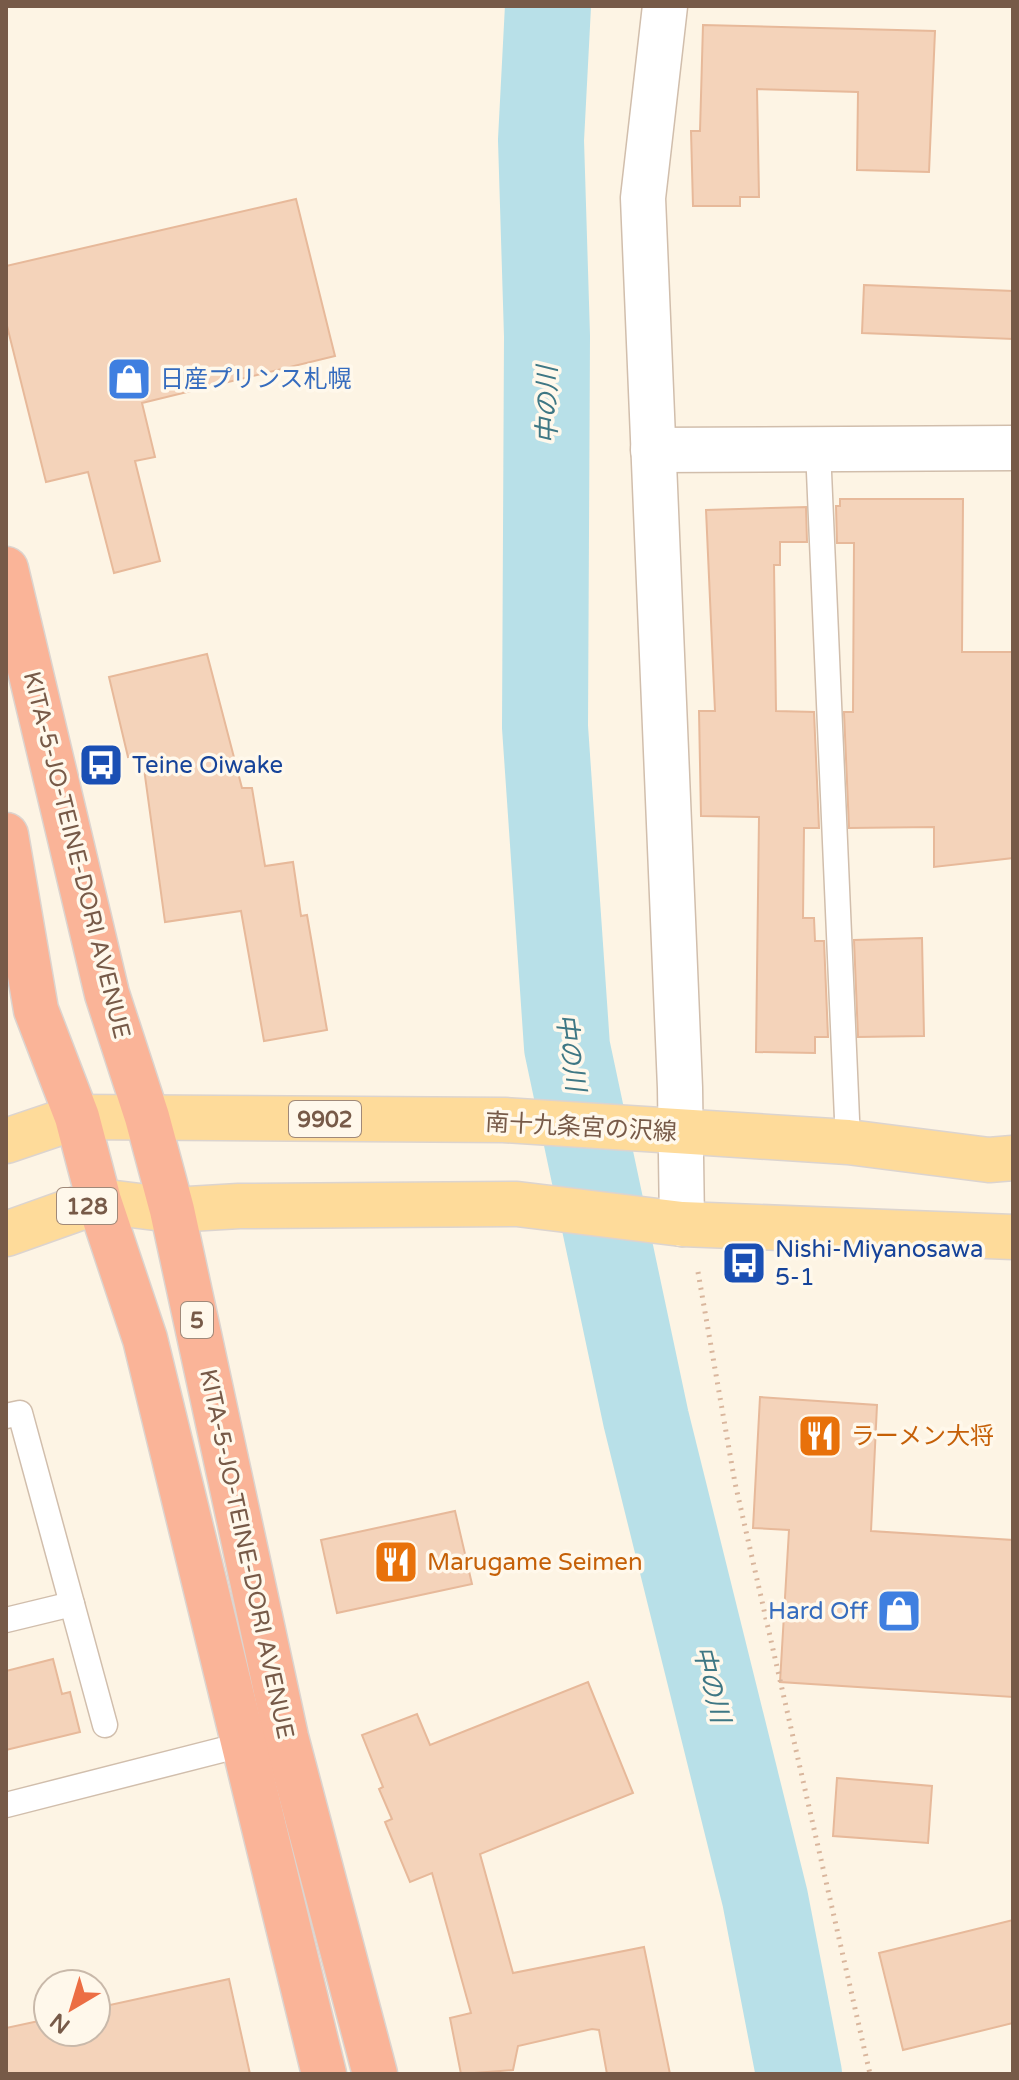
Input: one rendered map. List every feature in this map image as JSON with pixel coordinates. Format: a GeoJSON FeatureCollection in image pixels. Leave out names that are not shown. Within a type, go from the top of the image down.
{"type":"FeatureCollection","features":[{"type":"Feature","properties":{"kind":"highway","name":"KITA-5-JO-TEINE-DORI AVENUE"},"geometry":{"type":"LineString","coordinates":[[6,569],[107,994],[147,1117],[172,1210],[286,1737],[375,2074]]}},
{"type":"Feature","properties":{"kind":"highway","name":"KITA-5-JO-TEINE-DORI AVENUE"},"geometry":{"type":"LineString","coordinates":[[6,835],[36,1010],[77,1117],[99,1201],[145,1339],[324,2074]]}},
{"type":"Feature","properties":{"kind":"main road","name":"南十九条宮の沢線"},"geometry":{"type":"LineString","coordinates":[[6,1141],[77,1117],[504,1120],[848,1142],[989,1160],[1013,1158]]}},
{"type":"Feature","properties":{"kind":"main road","name":"128"},"geometry":{"type":"LineString","coordinates":[[6,1234],[99,1201],[172,1210]]}},
{"type":"Feature","properties":{"kind":"main road"},"geometry":{"type":"LineString","coordinates":[[172,1210],[239,1206],[517,1204],[685,1237],[1013,1237]]}},
{"type":"Feature","properties":{"kind":"street"},"geometry":{"type":"LineString","coordinates":[[665,6],[643,198],[685,1237]]}},
{"type":"Feature","properties":{"kind":"street"},"geometry":{"type":"LineString","coordinates":[[653,450],[1013,448]]}},
{"type":"Feature","properties":{"kind":"lane"},"geometry":{"type":"LineString","coordinates":[[818,449],[848,1142]]}},
{"type":"Feature","properties":{"kind":"lane"},"geometry":{"type":"LineString","coordinates":[[6,1416],[20,1413],[105,1725]]}},
{"type":"Feature","properties":{"kind":"lane"},"geometry":{"type":"LineString","coordinates":[[6,1620],[72,1604]]}},
{"type":"Feature","properties":{"kind":"lane"},"geometry":{"type":"LineString","coordinates":[[6,1805],[245,1744]]}},
{"type":"Feature","properties":{"kind":"path"},"geometry":{"type":"LineString","coordinates":[[685,1237],[735,1483],[870,2074]]}},
{"type":"Feature","properties":{"kind":"building"},"geometry":{"type":"Polygon","coordinates":[[[703,25],[935,31],[929,172],[857,170],[858,92],[757,89],[759,197],[740,197],[740,206],[693,206],[691,131],[700,131],[703,25]]]}},
{"type":"Feature","properties":{"kind":"building","name":"日産プリンス札幌"},"geometry":{"type":"Polygon","coordinates":[[[296,199],[335,356],[142,403],[155,457],[135,461],[160,561],[114,573],[88,472],[46,482],[6,322],[6,266],[296,199]]]}},
{"type":"Feature","properties":{"kind":"building"},"geometry":{"type":"Polygon","coordinates":[[[864,285],[1013,291],[1013,339],[862,333],[864,285]]]}},
{"type":"Feature","properties":{"kind":"building"},"geometry":{"type":"Polygon","coordinates":[[[840,499],[963,499],[962,652],[1013,652],[1013,858],[934,867],[934,827],[849,828],[844,712],[853,712],[854,543],[837,543],[836,506],[840,506],[840,499]]]}},
{"type":"Feature","properties":{"kind":"building"},"geometry":{"type":"Polygon","coordinates":[[[806,507],[807,542],[780,542],[780,565],[774,565],[776,711],[814,712],[819,828],[804,828],[803,918],[814,918],[815,941],[824,941],[828,1037],[815,1037],[815,1053],[756,1052],[759,817],[701,816],[699,711],[715,711],[706,510],[806,507]]]}},
{"type":"Feature","properties":{"kind":"building"},"geometry":{"type":"Polygon","coordinates":[[[207,654],[242,788],[252,788],[265,866],[293,862],[301,916],[307,915],[327,1030],[264,1041],[241,911],[165,922],[142,754],[128,757],[109,677],[207,654]]]}},
{"type":"Feature","properties":{"kind":"building"},"geometry":{"type":"Polygon","coordinates":[[[922,938],[924,1036],[858,1037],[854,940],[922,938]]]}},
{"type":"Feature","properties":{"kind":"building","name":"Hard Off"},"geometry":{"type":"Polygon","coordinates":[[[760,1397],[877,1405],[871,1531],[1013,1540],[1013,1697],[780,1682],[789,1530],[753,1528],[760,1397]]]}},
{"type":"Feature","properties":{"kind":"building","name":"Marugame Seimen"},"geometry":{"type":"Polygon","coordinates":[[[455,1511],[472,1584],[337,1613],[321,1540],[455,1511]]]}},
{"type":"Feature","properties":{"kind":"building"},"geometry":{"type":"Polygon","coordinates":[[[53,1659],[62,1694],[70,1692],[80,1732],[6,1750],[6,1671],[53,1659]]]}},
{"type":"Feature","properties":{"kind":"building"},"geometry":{"type":"Polygon","coordinates":[[[588,1682],[633,1793],[480,1854],[513,1973],[644,1947],[670,2074],[607,2074],[599,2030],[592,2029],[518,2046],[513,2070],[461,2074],[450,2018],[471,2013],[432,1873],[410,1882],[385,1822],[392,1819],[362,1735],[417,1714],[430,1745],[588,1682]]]}},
{"type":"Feature","properties":{"kind":"building"},"geometry":{"type":"Polygon","coordinates":[[[837,1778],[932,1786],[928,1843],[833,1836],[837,1778]]]}},
{"type":"Feature","properties":{"kind":"building"},"geometry":{"type":"Polygon","coordinates":[[[1013,1920],[1013,2023],[903,2050],[879,1953],[1013,1920]]]}},
{"type":"Feature","properties":{"kind":"building"},"geometry":{"type":"Polygon","coordinates":[[[229,1979],[250,2074],[6,2074],[6,2028],[32,2022],[32,2048],[112,2048],[112,2005],[229,1979]]]}},
{"type":"Feature","properties":{"kind":"waterway","name":"中の川"},"geometry":{"type":"LineString","coordinates":[[548,6],[541,140],[547,336],[545,727],[567,1047],[646,1419],[765,1898],[799,2074]]}},
{"type":"Feature","properties":{"kind":"place","name":"日産プリンス札幌"},"geometry":{"type":"Point","coordinates":[129,379]}},
{"type":"Feature","properties":{"kind":"place","name":"Teine Oiwake"},"geometry":{"type":"Point","coordinates":[101,765]}},
{"type":"Feature","properties":{"kind":"place","name":"Nishi-Miyanosawa 5-1"},"geometry":{"type":"Point","coordinates":[744,1263]}},
{"type":"Feature","properties":{"kind":"place","name":"ラーメン大将"},"geometry":{"type":"Point","coordinates":[820,1436]}},
{"type":"Feature","properties":{"kind":"place","name":"Marugame Seimen"},"geometry":{"type":"Point","coordinates":[396,1562]}},
{"type":"Feature","properties":{"kind":"place","name":"Hard Off"},"geometry":{"type":"Point","coordinates":[899,1611]}}]}
